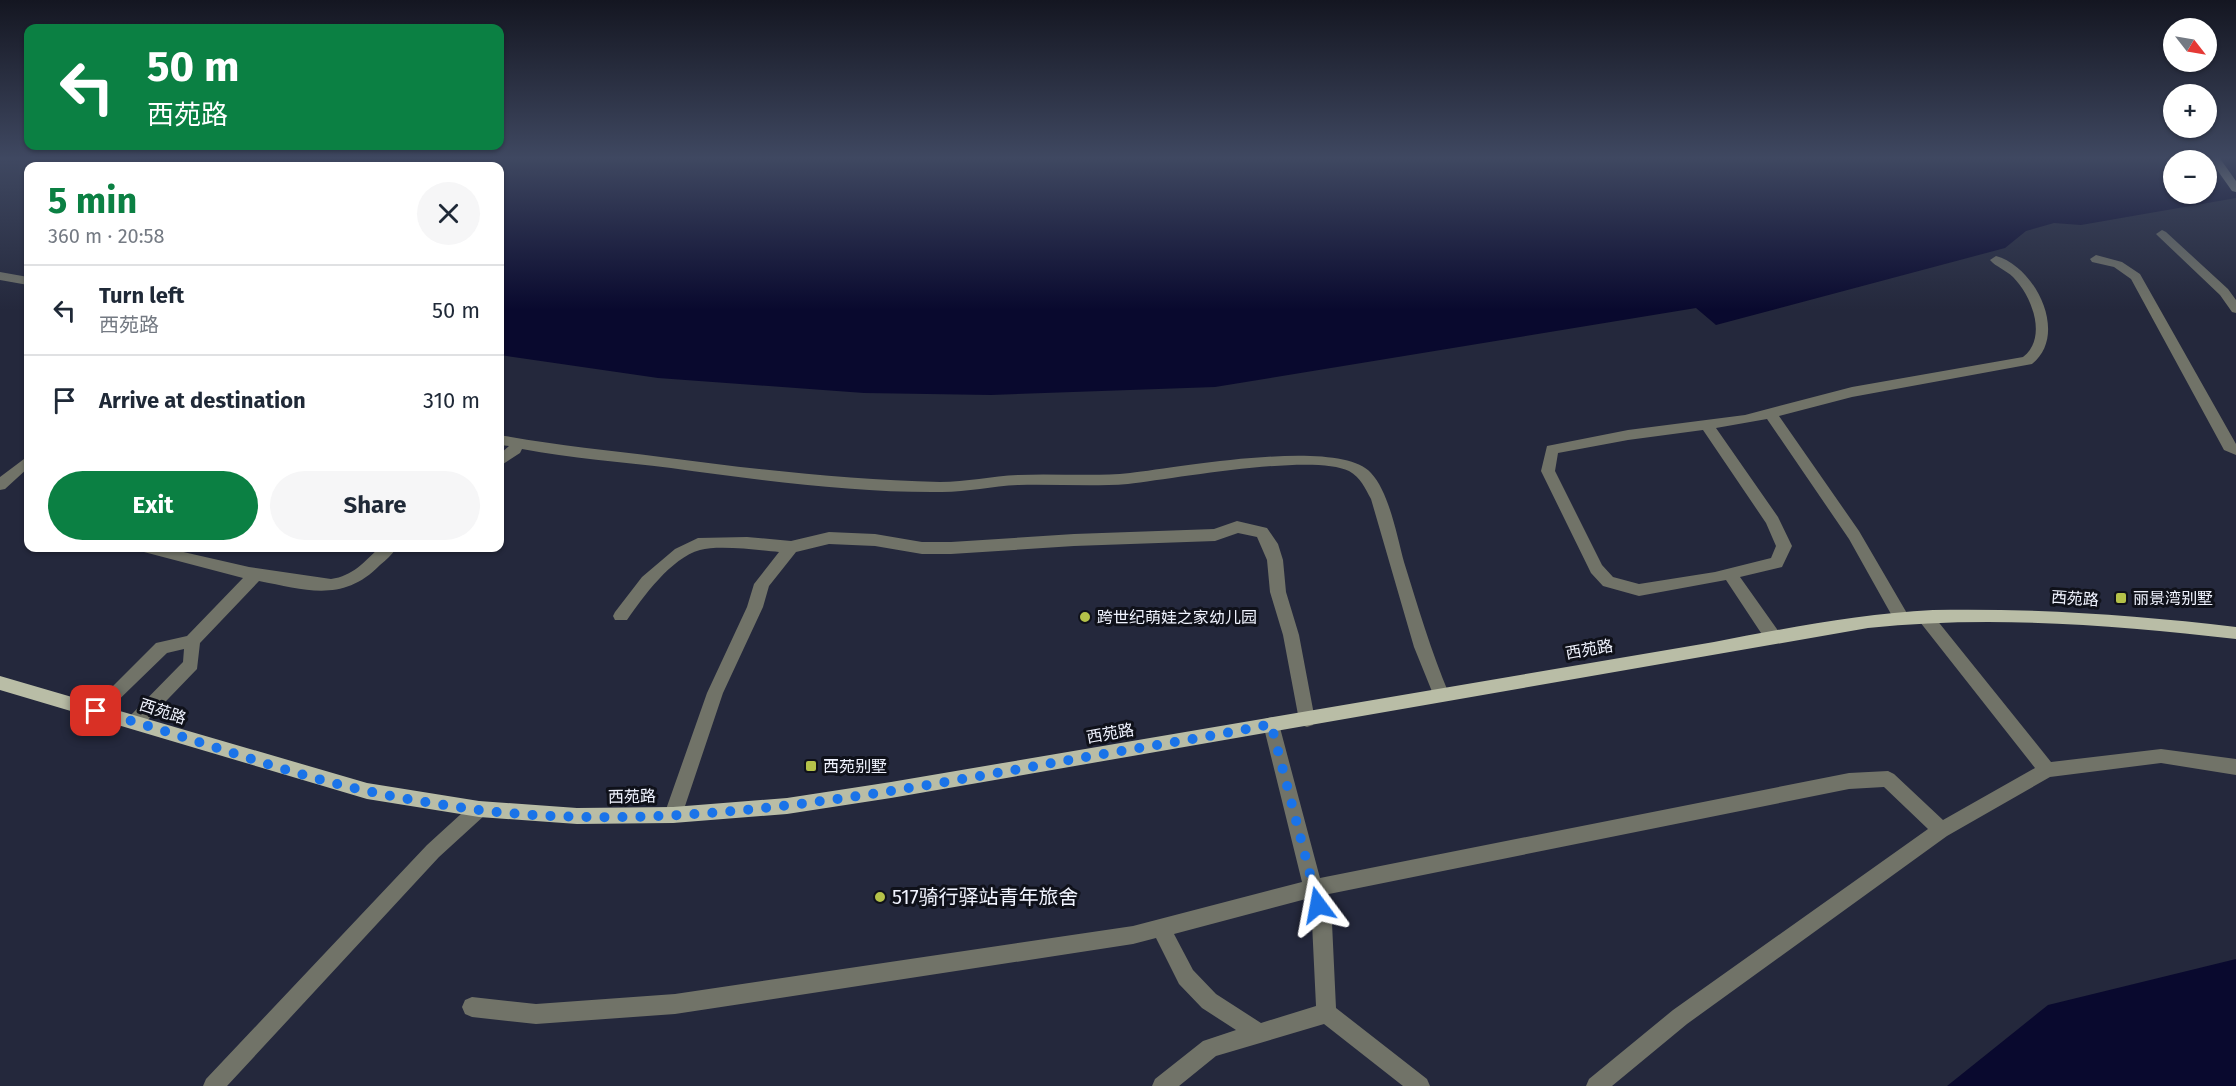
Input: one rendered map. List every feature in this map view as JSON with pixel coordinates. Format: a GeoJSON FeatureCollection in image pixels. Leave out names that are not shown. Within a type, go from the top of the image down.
{"type":"FeatureCollection","features":[{"type":"Feature","properties":{"kind":"main road","name":"西苑路"},"geometry":{"type":"LineString","coordinates":[[0,683],[135,722],[267,764],[367,791],[479,810],[577,816],[673,815],[787,806],[891,790],[1271,724],[1307,720],[1441,694],[1808,630],[1902,619],[2056,616],[2236,633]]}},
{"type":"Feature","properties":{"kind":"street"},"geometry":{"type":"LineString","coordinates":[[2162,234],[2224,292],[2236,309]]}},
{"type":"Feature","properties":{"kind":"street"},"geometry":{"type":"LineString","coordinates":[[2097,259],[2109,260],[2126,268],[2136,278],[2229,447],[2236,450]]}},
{"type":"Feature","properties":{"kind":"street"},"geometry":{"type":"LineString","coordinates":[[1707,426],[1761,502],[1784,546],[1777,563],[1729,573],[1716,579],[1639,591],[1608,582],[1596,569],[1582,544],[1548,471],[1552,449],[1628,435],[1707,426],[1772,414],[1852,392],[2027,361],[2039,351],[2043,333],[2037,311],[2032,296],[2020,278],[1996,260]]}},
{"type":"Feature","properties":{"kind":"street"},"geometry":{"type":"LineString","coordinates":[[0,276],[24,280]]}},
{"type":"Feature","properties":{"kind":"street"},"geometry":{"type":"LineString","coordinates":[[1772,414],[1854,535],[1902,619]]}},
{"type":"Feature","properties":{"kind":"street"},"geometry":{"type":"LineString","coordinates":[[504,441],[564,452],[599,454],[739,472],[875,484],[943,487],[1018,480],[1125,479],[1280,461],[1321,461],[1351,466],[1366,476],[1378,499],[1422,647],[1441,694]]}},
{"type":"Feature","properties":{"kind":"street"},"geometry":{"type":"LineString","coordinates":[[504,458],[514,450],[516,443]]}},
{"type":"Feature","properties":{"kind":"street"},"geometry":{"type":"LineString","coordinates":[[0,485],[24,464]]}},
{"type":"Feature","properties":{"kind":"street"},"geometry":{"type":"LineString","coordinates":[[621,616],[647,581],[680,553],[698,544],[747,543],[791,547],[829,538],[875,540],[922,548],[951,548],[1074,540],[1215,535],[1237,527],[1262,532],[1270,544],[1275,560],[1278,592],[1291,634],[1307,720]]}},
{"type":"Feature","properties":{"kind":"street"},"geometry":{"type":"LineString","coordinates":[[673,815],[715,693],[755,607],[762,584],[791,547]]}},
{"type":"Feature","properties":{"kind":"street"},"geometry":{"type":"LineString","coordinates":[[165,552],[255,575],[326,586],[347,583],[383,552]]}},
{"type":"Feature","properties":{"kind":"street"},"geometry":{"type":"LineString","coordinates":[[1729,573],[1773,637]]}},
{"type":"Feature","properties":{"kind":"street"},"geometry":{"type":"LineString","coordinates":[[96,711],[162,648],[192,641],[255,575]]}},
{"type":"Feature","properties":{"kind":"street"},"geometry":{"type":"LineString","coordinates":[[1926,618],[2047,770]]}},
{"type":"Feature","properties":{"kind":"street"},"geometry":{"type":"LineString","coordinates":[[135,722],[191,664],[192,641]]}},
{"type":"Feature","properties":{"kind":"street"},"geometry":{"type":"LineString","coordinates":[[1271,724],[1322,923],[1326,1013],[1420,1086]]}},
{"type":"Feature","properties":{"kind":"street"},"geometry":{"type":"LineString","coordinates":[[1596,1086],[1680,1017],[1941,830],[2047,770],[2161,756],[2236,767]]}},
{"type":"Feature","properties":{"kind":"street"},"geometry":{"type":"LineString","coordinates":[[472,1007],[536,1014],[675,1004],[1133,935],[1314,888],[1849,781],[1888,779],[1941,830]]}},
{"type":"Feature","properties":{"kind":"street"},"geometry":{"type":"LineString","coordinates":[[213,1086],[433,851],[479,810]]}},
{"type":"Feature","properties":{"kind":"street"},"geometry":{"type":"LineString","coordinates":[[1161,928],[1185,977],[1209,1000],[1259,1033]]}},
{"type":"Feature","properties":{"kind":"street"},"geometry":{"type":"LineString","coordinates":[[1162,1086],[1210,1048],[1326,1013]]}},
{"type":"Feature","properties":{"kind":"shaded area"},"geometry":{"type":"Polygon","coordinates":[[[504,208],[2180,208],[2081,225],[2054,223],[2026,231],[2005,248],[1716,325],[1696,308],[1215,387],[991,395],[864,393],[658,378],[504,356],[504,208]]]}},
{"type":"Feature","properties":{"kind":"shaded area"},"geometry":{"type":"Polygon","coordinates":[[[2236,959],[2236,1086],[1947,1086],[2048,1005],[2236,959]]]}},
{"type":"Feature","properties":{"kind":"place","name":"丽景湾别墅"},"geometry":{"type":"Point","coordinates":[2121,598]}},
{"type":"Feature","properties":{"kind":"place","name":"跨世纪萌娃之家幼儿园"},"geometry":{"type":"Point","coordinates":[1085,617]}},
{"type":"Feature","properties":{"kind":"place","name":"西苑别墅"},"geometry":{"type":"Point","coordinates":[811,766]}},
{"type":"Feature","properties":{"kind":"place","name":"517骑行驿站青年旅舍"},"geometry":{"type":"Point","coordinates":[880,897]}},
{"type":"Feature","properties":{"kind":"route"},"geometry":{"type":"LineString","coordinates":[[96,711],[267,764],[367,791],[479,810],[577,816],[673,815],[787,806],[976,776],[1271,724],[1318,905]]}}]}
